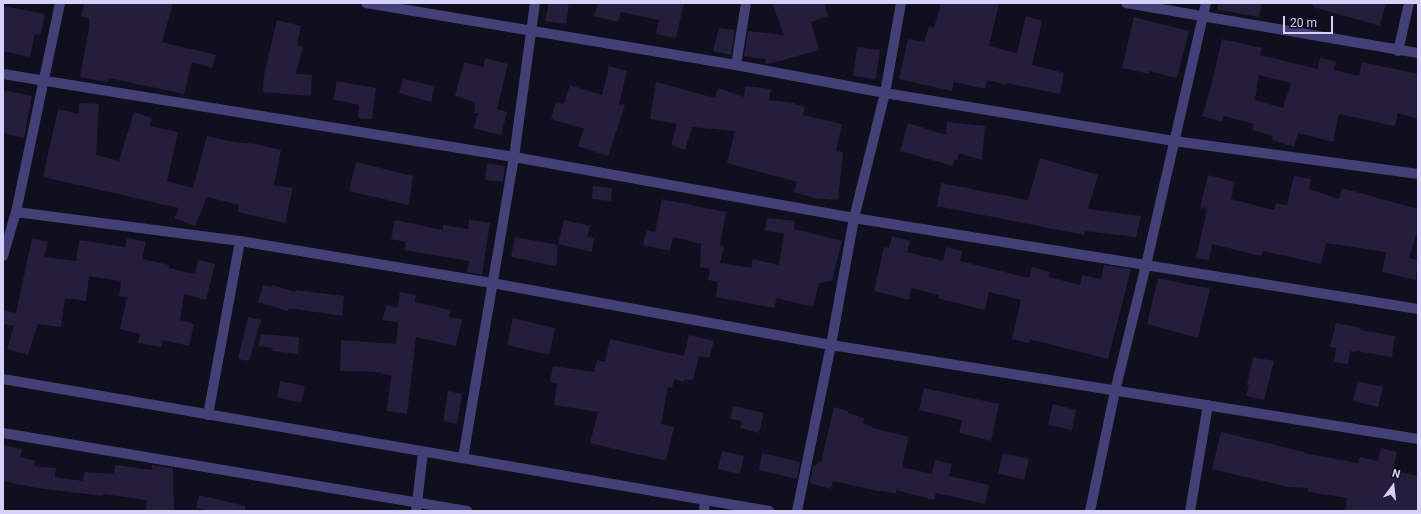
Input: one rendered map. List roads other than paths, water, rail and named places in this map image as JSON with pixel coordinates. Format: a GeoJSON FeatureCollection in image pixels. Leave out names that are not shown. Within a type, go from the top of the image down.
{"type":"FeatureCollection","features":[{"type":"Feature","properties":{"kind":"street"},"geometry":{"type":"LineString","coordinates":[[4,252],[16,212],[45,82],[60,3]]}},
{"type":"Feature","properties":{"kind":"street"},"geometry":{"type":"LineString","coordinates":[[366,3],[736,65],[885,93],[1174,141],[1418,174]]}},
{"type":"Feature","properties":{"kind":"street"},"geometry":{"type":"LineString","coordinates":[[464,458],[514,157],[535,3]]}},
{"type":"Feature","properties":{"kind":"street"},"geometry":{"type":"LineString","coordinates":[[736,65],[746,3]]}},
{"type":"Feature","properties":{"kind":"street"},"geometry":{"type":"LineString","coordinates":[[797,511],[831,345],[854,218],[885,93],[901,3]]}},
{"type":"Feature","properties":{"kind":"street"},"geometry":{"type":"LineString","coordinates":[[1126,3],[1418,53]]}},
{"type":"Feature","properties":{"kind":"street"},"geometry":{"type":"LineString","coordinates":[[1090,511],[1115,392],[1146,265],[1206,3]]}},
{"type":"Feature","properties":{"kind":"street"},"geometry":{"type":"LineString","coordinates":[[1398,50],[1409,3]]}},
{"type":"Feature","properties":{"kind":"street"},"geometry":{"type":"LineString","coordinates":[[3,74],[514,157],[854,218],[1418,309]]}},
{"type":"Feature","properties":{"kind":"street"},"geometry":{"type":"LineString","coordinates":[[16,212],[240,241],[492,283],[831,345],[1115,392],[1208,405],[1418,439]]}},
{"type":"Feature","properties":{"kind":"street"},"geometry":{"type":"LineString","coordinates":[[208,415],[240,241]]}},
{"type":"Feature","properties":{"kind":"street"},"geometry":{"type":"LineString","coordinates":[[3,379],[769,511]]}},
{"type":"Feature","properties":{"kind":"street"},"geometry":{"type":"LineString","coordinates":[[1190,511],[1208,405]]}},
{"type":"Feature","properties":{"kind":"street"},"geometry":{"type":"LineString","coordinates":[[3,433],[417,507],[467,511]]}},
{"type":"Feature","properties":{"kind":"street"},"geometry":{"type":"LineString","coordinates":[[417,507],[423,452]]}},
{"type":"Feature","properties":{"kind":"street"},"geometry":{"type":"LineString","coordinates":[[704,511],[705,500]]}}]}
